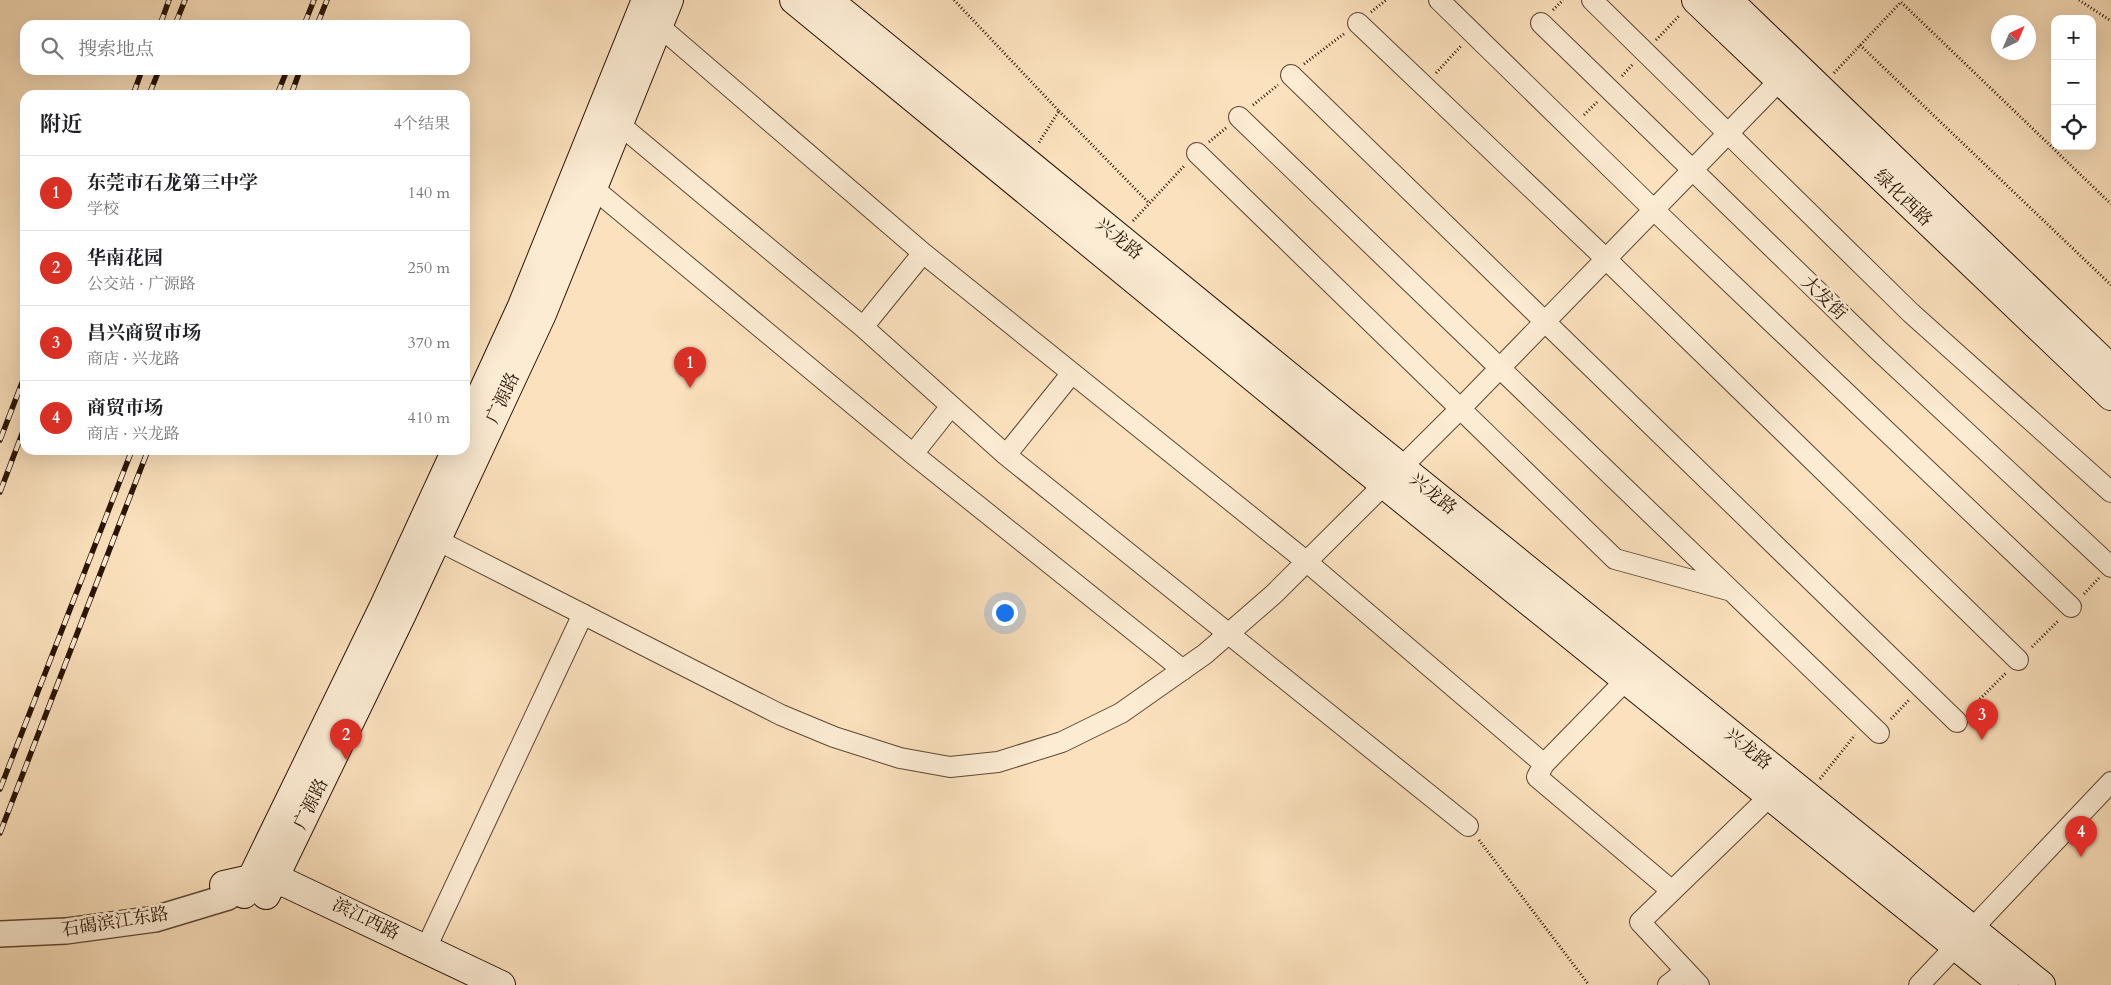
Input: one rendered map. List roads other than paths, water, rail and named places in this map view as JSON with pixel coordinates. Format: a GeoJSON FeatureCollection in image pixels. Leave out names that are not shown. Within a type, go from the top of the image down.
{"type":"FeatureCollection","features":[{"type":"Feature","properties":{"kind":"main road","name":"广源路"},"geometry":{"type":"LineString","coordinates":[[470,419],[522,306],[646,0]]}},
{"type":"Feature","properties":{"kind":"main road","name":"广源路"},"geometry":{"type":"LineString","coordinates":[[248,888],[436,540],[542,314],[669,0]]}},
{"type":"Feature","properties":{"kind":"main road","name":"兴龙路"},"geometry":{"type":"LineString","coordinates":[[794,0],[1392,475],[1806,796],[1962,937],[2004,985]]}},
{"type":"Feature","properties":{"kind":"main road","name":"兴龙路"},"geometry":{"type":"LineString","coordinates":[[828,0],[1026,163],[1392,475],[1626,680],[1770,796],[1962,937],[2041,985]]}},
{"type":"Feature","properties":{"kind":"main road","name":"绿化西路"},"geometry":{"type":"LineString","coordinates":[[1696,0],[2111,396]]}},
{"type":"Feature","properties":{"kind":"main road","name":"绿化西路"},"geometry":{"type":"LineString","coordinates":[[1728,0],[2111,369]]}},
{"type":"Feature","properties":{"kind":"main road","name":"广源路"},"geometry":{"type":"LineString","coordinates":[[248,888],[454,455]]}},
{"type":"Feature","properties":{"kind":"main road","name":"滨江西路"},"geometry":{"type":"LineString","coordinates":[[248,888],[286,883],[315,894],[501,985]]}},
{"type":"Feature","properties":{"kind":"main road","name":"滨江西路"},"geometry":{"type":"LineString","coordinates":[[248,888],[308,909],[463,985]]}},
{"type":"Feature","properties":{"kind":"street"},"geometry":{"type":"LineString","coordinates":[[1439,0],[1654,210],[2071,607]]}},
{"type":"Feature","properties":{"kind":"street"},"geometry":{"type":"LineString","coordinates":[[1592,0],[1911,313],[2111,492]]}},
{"type":"Feature","properties":{"kind":"street"},"geometry":{"type":"LineString","coordinates":[[1358,23],[1605,258],[2018,660]]}},
{"type":"Feature","properties":{"kind":"street","name":"大发街"},"geometry":{"type":"LineString","coordinates":[[1541,23],[1877,350],[2111,567]]}},
{"type":"Feature","properties":{"kind":"street"},"geometry":{"type":"LineString","coordinates":[[659,26],[923,253],[1307,562],[1544,764]]}},
{"type":"Feature","properties":{"kind":"street"},"geometry":{"type":"LineString","coordinates":[[1291,75],[1957,722]]}},
{"type":"Feature","properties":{"kind":"street"},"geometry":{"type":"LineString","coordinates":[[436,540],[781,715],[825,734],[900,758],[950,767],[998,762],[1062,742],[1122,713],[1229,634],[1307,562],[1392,475],[1460,410],[1605,258],[1693,171],[1780,80]]}},
{"type":"Feature","properties":{"kind":"street"},"geometry":{"type":"LineString","coordinates":[[1239,117],[1873,727]]}},
{"type":"Feature","properties":{"kind":"street"},"geometry":{"type":"LineString","coordinates":[[619,124],[863,327],[1006,455],[1468,826]]}},
{"type":"Feature","properties":{"kind":"street"},"geometry":{"type":"LineString","coordinates":[[1196,153],[1615,559],[1731,590]]}},
{"type":"Feature","properties":{"kind":"street"},"geometry":{"type":"LineString","coordinates":[[594,188],[913,454],[1182,670]]}},
{"type":"Feature","properties":{"kind":"street"},"geometry":{"type":"LineString","coordinates":[[863,327],[923,253]]}},
{"type":"Feature","properties":{"kind":"street"},"geometry":{"type":"LineString","coordinates":[[1006,455],[1072,373]]}},
{"type":"Feature","properties":{"kind":"street"},"geometry":{"type":"LineString","coordinates":[[913,454],[951,406]]}},
{"type":"Feature","properties":{"kind":"street"},"geometry":{"type":"LineString","coordinates":[[426,948],[583,614]]}},
{"type":"Feature","properties":{"kind":"street"},"geometry":{"type":"LineString","coordinates":[[1626,680],[1544,764],[1537,777],[1672,891]]}},
{"type":"Feature","properties":{"kind":"street"},"geometry":{"type":"LineString","coordinates":[[1919,985],[1962,937],[2111,782]]}},
{"type":"Feature","properties":{"kind":"street"},"geometry":{"type":"LineString","coordinates":[[1668,985],[1692,978],[1640,922],[1770,796]]}},
{"type":"Feature","properties":{"kind":"street","name":"石碣滨江东路"},"geometry":{"type":"LineString","coordinates":[[0,922],[64,921],[154,909],[248,888]]}},
{"type":"Feature","properties":{"kind":"street","name":"石碣滨江东路"},"geometry":{"type":"LineString","coordinates":[[0,934],[66,931],[155,919],[248,888]]}},
{"type":"Feature","properties":{"kind":"railway"},"geometry":{"type":"LineString","coordinates":[[162,20],[169,0]]}},
{"type":"Feature","properties":{"kind":"railway"},"geometry":{"type":"LineString","coordinates":[[177,20],[185,0]]}},
{"type":"Feature","properties":{"kind":"railway"},"geometry":{"type":"LineString","coordinates":[[306,20],[314,0]]}},
{"type":"Feature","properties":{"kind":"railway"},"geometry":{"type":"LineString","coordinates":[[319,20],[327,0]]}},
{"type":"Feature","properties":{"kind":"railway"},"geometry":{"type":"LineString","coordinates":[[135,90],[140,75]]}},
{"type":"Feature","properties":{"kind":"railway"},"geometry":{"type":"LineString","coordinates":[[151,90],[157,75]]}},
{"type":"Feature","properties":{"kind":"railway"},"geometry":{"type":"LineString","coordinates":[[279,90],[285,75]]}},
{"type":"Feature","properties":{"kind":"railway"},"geometry":{"type":"LineString","coordinates":[[293,90],[298,75]]}},
{"type":"Feature","properties":{"kind":"railway"},"geometry":{"type":"LineString","coordinates":[[0,440],[20,388]]}},
{"type":"Feature","properties":{"kind":"railway"},"geometry":{"type":"LineString","coordinates":[[0,492],[20,439]]}},
{"type":"Feature","properties":{"kind":"railway"},"geometry":{"type":"LineString","coordinates":[[0,789],[130,455]]}},
{"type":"Feature","properties":{"kind":"railway"},"geometry":{"type":"LineString","coordinates":[[0,833],[146,455]]}},
{"type":"Feature","properties":{"kind":"place","name":"东莞市石龙第三中学"},"geometry":{"type":"Point","coordinates":[690,388]}},
{"type":"Feature","properties":{"kind":"place","name":"昌兴商贸市场"},"geometry":{"type":"Point","coordinates":[1982,740]}},
{"type":"Feature","properties":{"kind":"place","name":"华南花园"},"geometry":{"type":"Point","coordinates":[346,760]}},
{"type":"Feature","properties":{"kind":"place","name":"商贸市场"},"geometry":{"type":"Point","coordinates":[2081,857]}}]}
